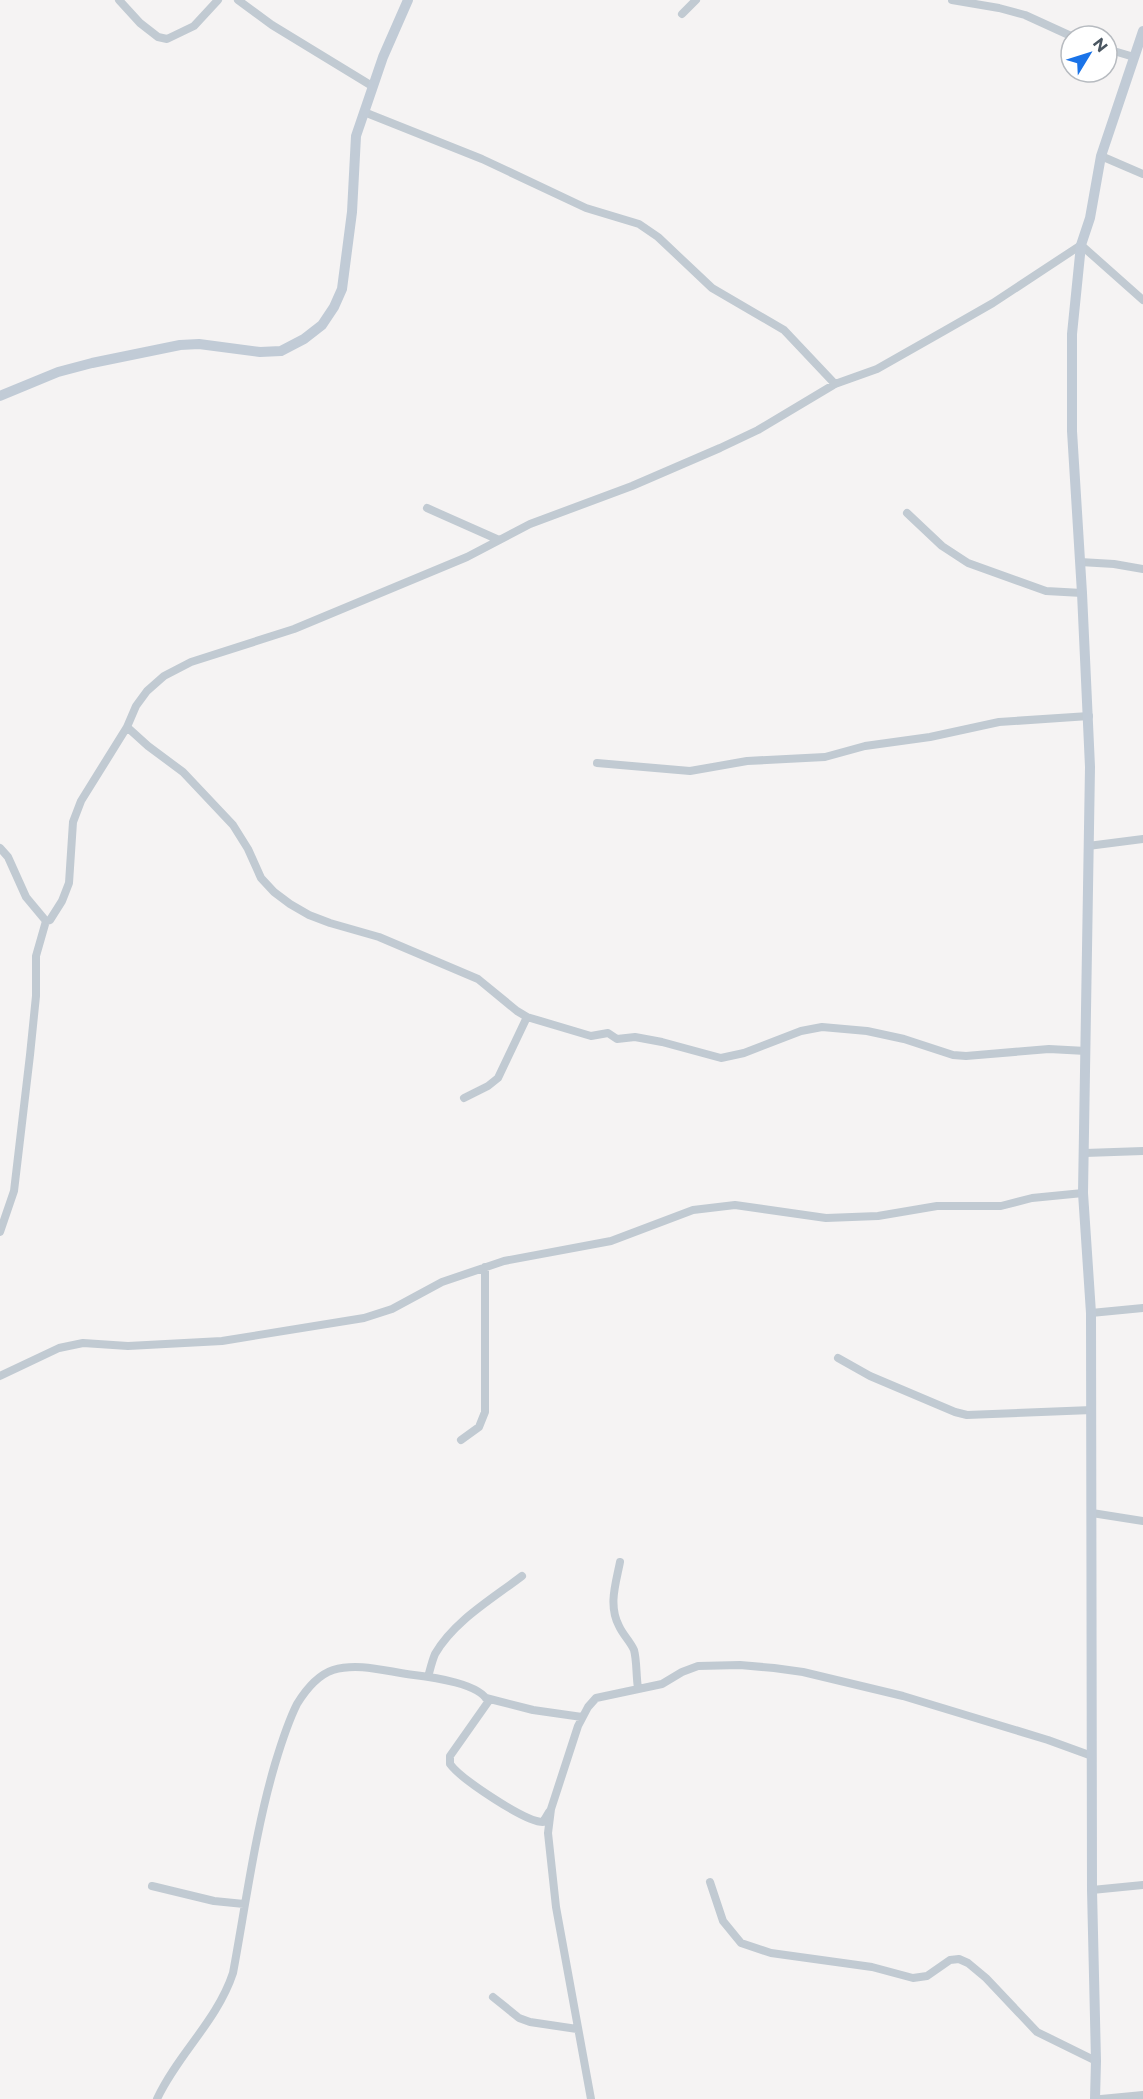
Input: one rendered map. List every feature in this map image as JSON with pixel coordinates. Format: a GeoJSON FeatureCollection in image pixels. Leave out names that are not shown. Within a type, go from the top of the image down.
{"type":"FeatureCollection","features":[{"type":"Feature","properties":{"kind":"main road"},"geometry":{"type":"LineString","coordinates":[[0,396],[58,372],[180,345],[235,347],[260,352],[281,351],[304,339],[322,325],[342,289],[352,212],[356,136],[372,86],[408,0]]}},
{"type":"Feature","properties":{"kind":"main road"},"geometry":{"type":"LineString","coordinates":[[1095,2099],[1092,1890],[1091,1312],[1083,1193],[1089,716],[1072,431],[1072,334],[1081,245],[1090,218],[1101,156],[1143,31]]}},
{"type":"Feature","properties":{"kind":"street"},"geometry":{"type":"LineString","coordinates":[[119,0],[140,23],[158,37],[167,39],[194,26],[218,0]]}},
{"type":"Feature","properties":{"kind":"street"},"geometry":{"type":"LineString","coordinates":[[238,0],[272,25],[372,86]]}},
{"type":"Feature","properties":{"kind":"street"},"geometry":{"type":"LineString","coordinates":[[682,14],[696,0]]}},
{"type":"Feature","properties":{"kind":"street"},"geometry":{"type":"LineString","coordinates":[[952,0],[1025,15],[1059,31]]}},
{"type":"Feature","properties":{"kind":"street"},"geometry":{"type":"LineString","coordinates":[[1119,53],[1134,57]]}},
{"type":"Feature","properties":{"kind":"street"},"geometry":{"type":"LineString","coordinates":[[364,112],[482,159],[585,208],[639,224],[658,237],[712,288],[784,330],[835,384]]}},
{"type":"Feature","properties":{"kind":"street"},"geometry":{"type":"LineString","coordinates":[[1101,156],[1143,174]]}},
{"type":"Feature","properties":{"kind":"street"},"geometry":{"type":"LineString","coordinates":[[0,1232],[14,1191],[36,996],[36,956],[46,921],[50,920],[56,911],[69,882],[73,822],[81,801],[127,727],[136,706],[147,691],[164,676],[191,662],[294,628],[467,557],[530,524],[632,486],[720,448],[758,430],[835,384],[877,369],[993,303],[1081,245],[1143,300]]}},
{"type":"Feature","properties":{"kind":"street"},"geometry":{"type":"LineString","coordinates":[[427,508],[499,540]]}},
{"type":"Feature","properties":{"kind":"street"},"geometry":{"type":"LineString","coordinates":[[907,513],[942,546],[968,563],[1046,591],[1082,593]]}},
{"type":"Feature","properties":{"kind":"street"},"geometry":{"type":"LineString","coordinates":[[1080,562],[1143,569]]}},
{"type":"Feature","properties":{"kind":"street"},"geometry":{"type":"LineString","coordinates":[[597,763],[690,771],[747,761],[825,757],[865,746],[930,737],[999,722],[1089,716]]}},
{"type":"Feature","properties":{"kind":"street"},"geometry":{"type":"LineString","coordinates":[[127,727],[183,772],[233,825],[248,849],[261,878],[290,904],[309,915],[379,937],[478,979],[527,1017],[591,1036],[608,1033],[617,1038],[635,1037],[721,1058],[744,1053],[801,1031],[822,1027],[867,1030],[904,1039],[953,1056],[1049,1049],[1086,1051]]}},
{"type":"Feature","properties":{"kind":"street"},"geometry":{"type":"LineString","coordinates":[[1088,846],[1143,839]]}},
{"type":"Feature","properties":{"kind":"street"},"geometry":{"type":"LineString","coordinates":[[0,848],[8,857],[26,897],[46,921]]}},
{"type":"Feature","properties":{"kind":"street"},"geometry":{"type":"LineString","coordinates":[[464,1098],[488,1086],[498,1078],[527,1017]]}},
{"type":"Feature","properties":{"kind":"street"},"geometry":{"type":"LineString","coordinates":[[1085,1153],[1143,1151]]}},
{"type":"Feature","properties":{"kind":"street"},"geometry":{"type":"LineString","coordinates":[[0,1376],[59,1348],[83,1343],[128,1346],[222,1341],[364,1318],[392,1309],[441,1282],[542,1253],[611,1241],[693,1210],[735,1204],[826,1218],[878,1216],[937,1206],[1002,1206],[1032,1198],[1083,1193]]}},
{"type":"Feature","properties":{"kind":"street"},"geometry":{"type":"LineString","coordinates":[[461,1440],[479,1427],[484,1412],[485,1268]]}},
{"type":"Feature","properties":{"kind":"street"},"geometry":{"type":"LineString","coordinates":[[1091,1312],[1143,1308]]}},
{"type":"Feature","properties":{"kind":"street"},"geometry":{"type":"LineString","coordinates":[[838,1358],[870,1376],[967,1415],[1092,1410]]}},
{"type":"Feature","properties":{"kind":"street"},"geometry":{"type":"LineString","coordinates":[[1092,1513],[1143,1521]]}},
{"type":"Feature","properties":{"kind":"street"},"geometry":{"type":"LineString","coordinates":[[620,1562],[613,1606],[619,1626],[629,1639],[634,1652],[638,1688],[642,1688]]}},
{"type":"Feature","properties":{"kind":"street"},"geometry":{"type":"LineString","coordinates":[[428,1677],[435,1655],[452,1633],[471,1615],[522,1576]]}},
{"type":"Feature","properties":{"kind":"street"},"geometry":{"type":"LineString","coordinates":[[591,2099],[556,1907],[548,1833],[551,1809],[578,1726],[588,1707],[596,1698],[662,1684],[698,1666],[740,1665],[803,1672],[903,1696],[1048,1740],[1092,1756]]}},
{"type":"Feature","properties":{"kind":"street"},"geometry":{"type":"LineString","coordinates":[[157,2099],[227,1992],[233,1973],[244,1904],[266,1797],[281,1744],[297,1705],[315,1681],[332,1670],[352,1667],[375,1668],[428,1677],[479,1691],[488,1702],[450,1756],[450,1764],[467,1780],[527,1817],[543,1822],[551,1809]]}},
{"type":"Feature","properties":{"kind":"street"},"geometry":{"type":"LineString","coordinates":[[486,1698],[533,1710],[582,1717]]}},
{"type":"Feature","properties":{"kind":"street"},"geometry":{"type":"LineString","coordinates":[[711,1882],[723,1920],[741,1943],[771,1953],[872,1967],[913,1978],[927,1976],[950,1960],[959,1959],[986,1978],[1037,2032],[1096,2061]]}},
{"type":"Feature","properties":{"kind":"street"},"geometry":{"type":"LineString","coordinates":[[1092,1890],[1143,1885]]}},
{"type":"Feature","properties":{"kind":"street"},"geometry":{"type":"LineString","coordinates":[[152,1886],[214,1901],[244,1904]]}},
{"type":"Feature","properties":{"kind":"street"},"geometry":{"type":"LineString","coordinates":[[493,1997],[519,2018],[530,2022],[577,2029]]}},
{"type":"Feature","properties":{"kind":"street"},"geometry":{"type":"LineString","coordinates":[[1101,2099],[1143,2095]]}}]}
